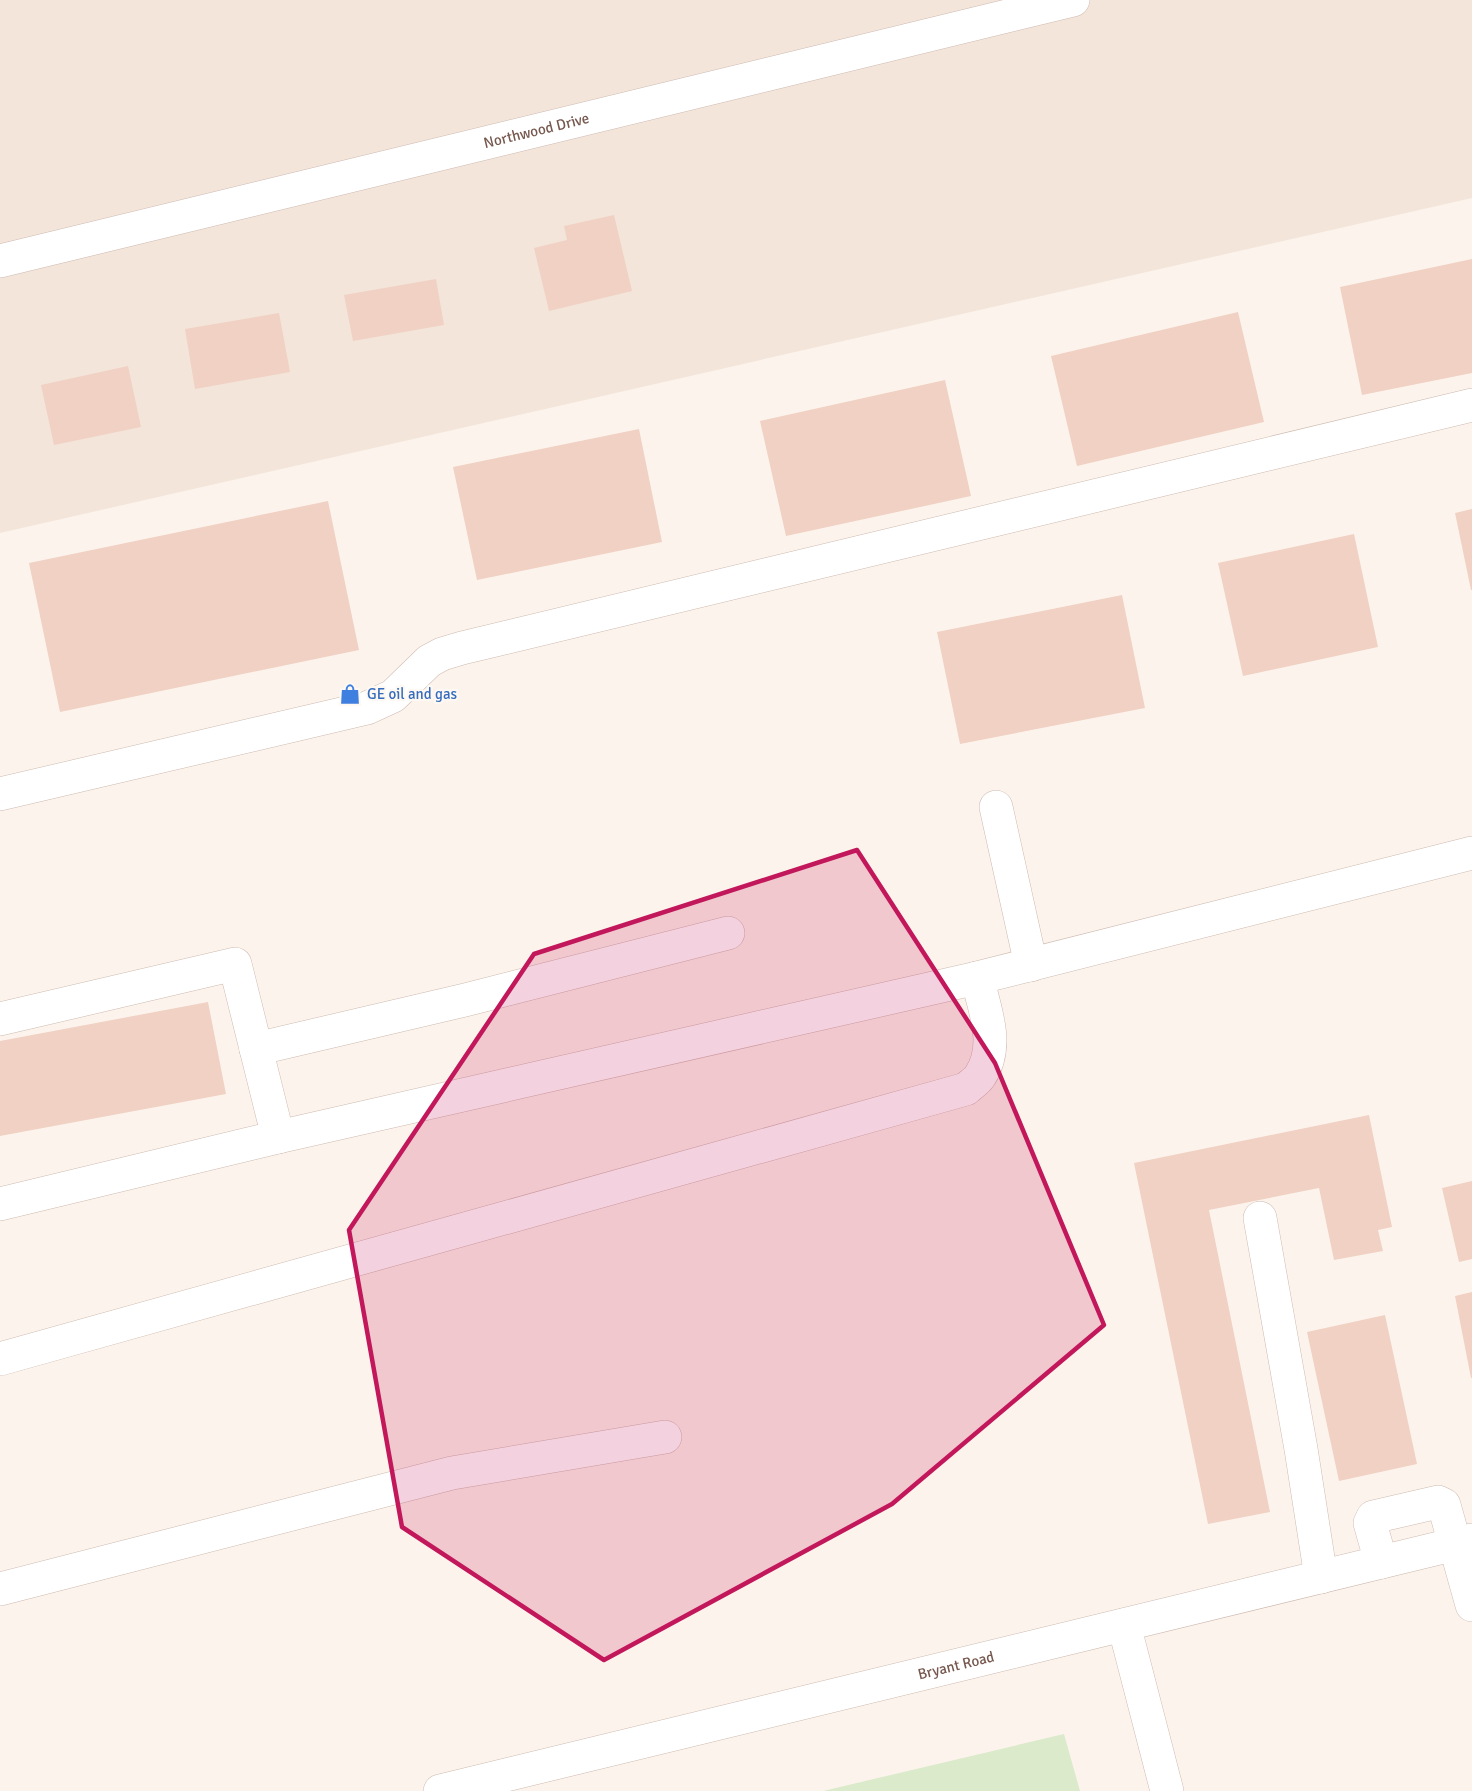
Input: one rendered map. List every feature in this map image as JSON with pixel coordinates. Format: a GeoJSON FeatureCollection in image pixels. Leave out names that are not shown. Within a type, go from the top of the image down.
{"type":"FeatureCollection","features":[{"type":"Feature","properties":{"kind":"street","name":"Northwood Drive"},"geometry":{"type":"LineString","coordinates":[[0,261],[1073,0]]}},
{"type":"Feature","properties":{"kind":"street"},"geometry":{"type":"LineString","coordinates":[[1,790],[367,708],[393,696],[429,661],[462,648],[1472,405]]}},
{"type":"Feature","properties":{"kind":"street"},"geometry":{"type":"LineString","coordinates":[[996,807],[1031,965]]}},
{"type":"Feature","properties":{"kind":"street"},"geometry":{"type":"LineString","coordinates":[[0,1204],[278,1137],[977,978],[1472,853]]}},
{"type":"Feature","properties":{"kind":"street"},"geometry":{"type":"LineString","coordinates":[[256,1049],[465,1000],[728,933]]}},
{"type":"Feature","properties":{"kind":"street"},"geometry":{"type":"LineString","coordinates":[[0,1019],[234,964],[278,1137]]}},
{"type":"Feature","properties":{"kind":"street"},"geometry":{"type":"LineString","coordinates":[[0,1359],[966,1089],[980,1077],[990,1054],[990,1031],[977,978]]}},
{"type":"Feature","properties":{"kind":"street"},"geometry":{"type":"LineString","coordinates":[[1260,1218],[1321,1577]]}},
{"type":"Feature","properties":{"kind":"street"},"geometry":{"type":"LineString","coordinates":[[0,1589],[452,1473],[665,1437]]}},
{"type":"Feature","properties":{"kind":"street"},"geometry":{"type":"LineString","coordinates":[[1381,1562],[1370,1523],[1373,1517],[1438,1502],[1444,1505],[1464,1542],[1472,1605]]}},
{"type":"Feature","properties":{"kind":"street","name":"Bryant Road"},"geometry":{"type":"LineString","coordinates":[[440,1791],[1464,1542]]}},
{"type":"Feature","properties":{"kind":"street"},"geometry":{"type":"LineString","coordinates":[[1124,1625],[1167,1791]]}},
{"type":"Feature","properties":{"kind":"highlighted area"},"geometry":{"type":"Polygon","coordinates":[[[857,850],[995,1063],[1104,1325],[892,1504],[604,1660],[402,1527],[349,1230],[534,954],[857,850]]]}},
{"type":"Feature","properties":{"kind":"shaded area"},"geometry":{"type":"Polygon","coordinates":[[[0,0],[1472,0],[1472,198],[0,533],[0,0]]]}},
{"type":"Feature","properties":{"kind":"green space"},"geometry":{"type":"Polygon","coordinates":[[[1064,1734],[1080,1791],[823,1791],[1064,1734]]]}},
{"type":"Feature","properties":{"kind":"building"},"geometry":{"type":"Polygon","coordinates":[[[614,215],[632,291],[549,311],[534,248],[567,240],[564,226],[614,215]]]}},
{"type":"Feature","properties":{"kind":"building"},"geometry":{"type":"Polygon","coordinates":[[[1472,259],[1472,373],[1362,395],[1340,287],[1472,259]]]}},
{"type":"Feature","properties":{"kind":"building"},"geometry":{"type":"Polygon","coordinates":[[[436,279],[444,325],[353,341],[344,295],[436,279]]]}},
{"type":"Feature","properties":{"kind":"building"},"geometry":{"type":"Polygon","coordinates":[[[1238,312],[1264,422],[1077,466],[1051,356],[1238,312]]]}},
{"type":"Feature","properties":{"kind":"building"},"geometry":{"type":"Polygon","coordinates":[[[279,313],[290,372],[195,389],[185,329],[279,313]]]}},
{"type":"Feature","properties":{"kind":"building"},"geometry":{"type":"Polygon","coordinates":[[[128,366],[141,427],[54,445],[41,385],[128,366]]]}},
{"type":"Feature","properties":{"kind":"building"},"geometry":{"type":"Polygon","coordinates":[[[945,380],[971,496],[786,536],[760,421],[945,380]]]}},
{"type":"Feature","properties":{"kind":"building"},"geometry":{"type":"Polygon","coordinates":[[[639,429],[662,542],[477,580],[453,467],[639,429]]]}},
{"type":"Feature","properties":{"kind":"building"},"geometry":{"type":"Polygon","coordinates":[[[328,501],[359,650],[60,712],[29,563],[328,501]]]}},
{"type":"Feature","properties":{"kind":"building"},"geometry":{"type":"Polygon","coordinates":[[[1472,509],[1472,590],[1471,590],[1455,513],[1472,509]]]}},
{"type":"Feature","properties":{"kind":"building"},"geometry":{"type":"Polygon","coordinates":[[[1354,534],[1378,647],[1243,676],[1218,563],[1354,534]]]}},
{"type":"Feature","properties":{"kind":"building"},"geometry":{"type":"Polygon","coordinates":[[[1122,595],[1145,708],[960,744],[937,632],[1122,595]]]}},
{"type":"Feature","properties":{"kind":"building"},"geometry":{"type":"Polygon","coordinates":[[[208,1002],[226,1094],[0,1136],[0,1041],[208,1002]]]}},
{"type":"Feature","properties":{"kind":"building"},"geometry":{"type":"Polygon","coordinates":[[[1369,1115],[1392,1227],[1378,1230],[1383,1251],[1334,1260],[1319,1188],[1209,1210],[1270,1512],[1208,1524],[1134,1163],[1369,1115]]]}},
{"type":"Feature","properties":{"kind":"building"},"geometry":{"type":"Polygon","coordinates":[[[1472,1181],[1472,1259],[1459,1262],[1442,1188],[1472,1181]]]}},
{"type":"Feature","properties":{"kind":"building"},"geometry":{"type":"Polygon","coordinates":[[[1472,1292],[1472,1378],[1471,1378],[1455,1296],[1472,1292]]]}},
{"type":"Feature","properties":{"kind":"building"},"geometry":{"type":"Polygon","coordinates":[[[1385,1315],[1417,1464],[1339,1481],[1307,1332],[1385,1315]]]}},
{"type":"Feature","properties":{"kind":"place","name":"GE oil and gas"},"geometry":{"type":"Point","coordinates":[350,694]}}]}
